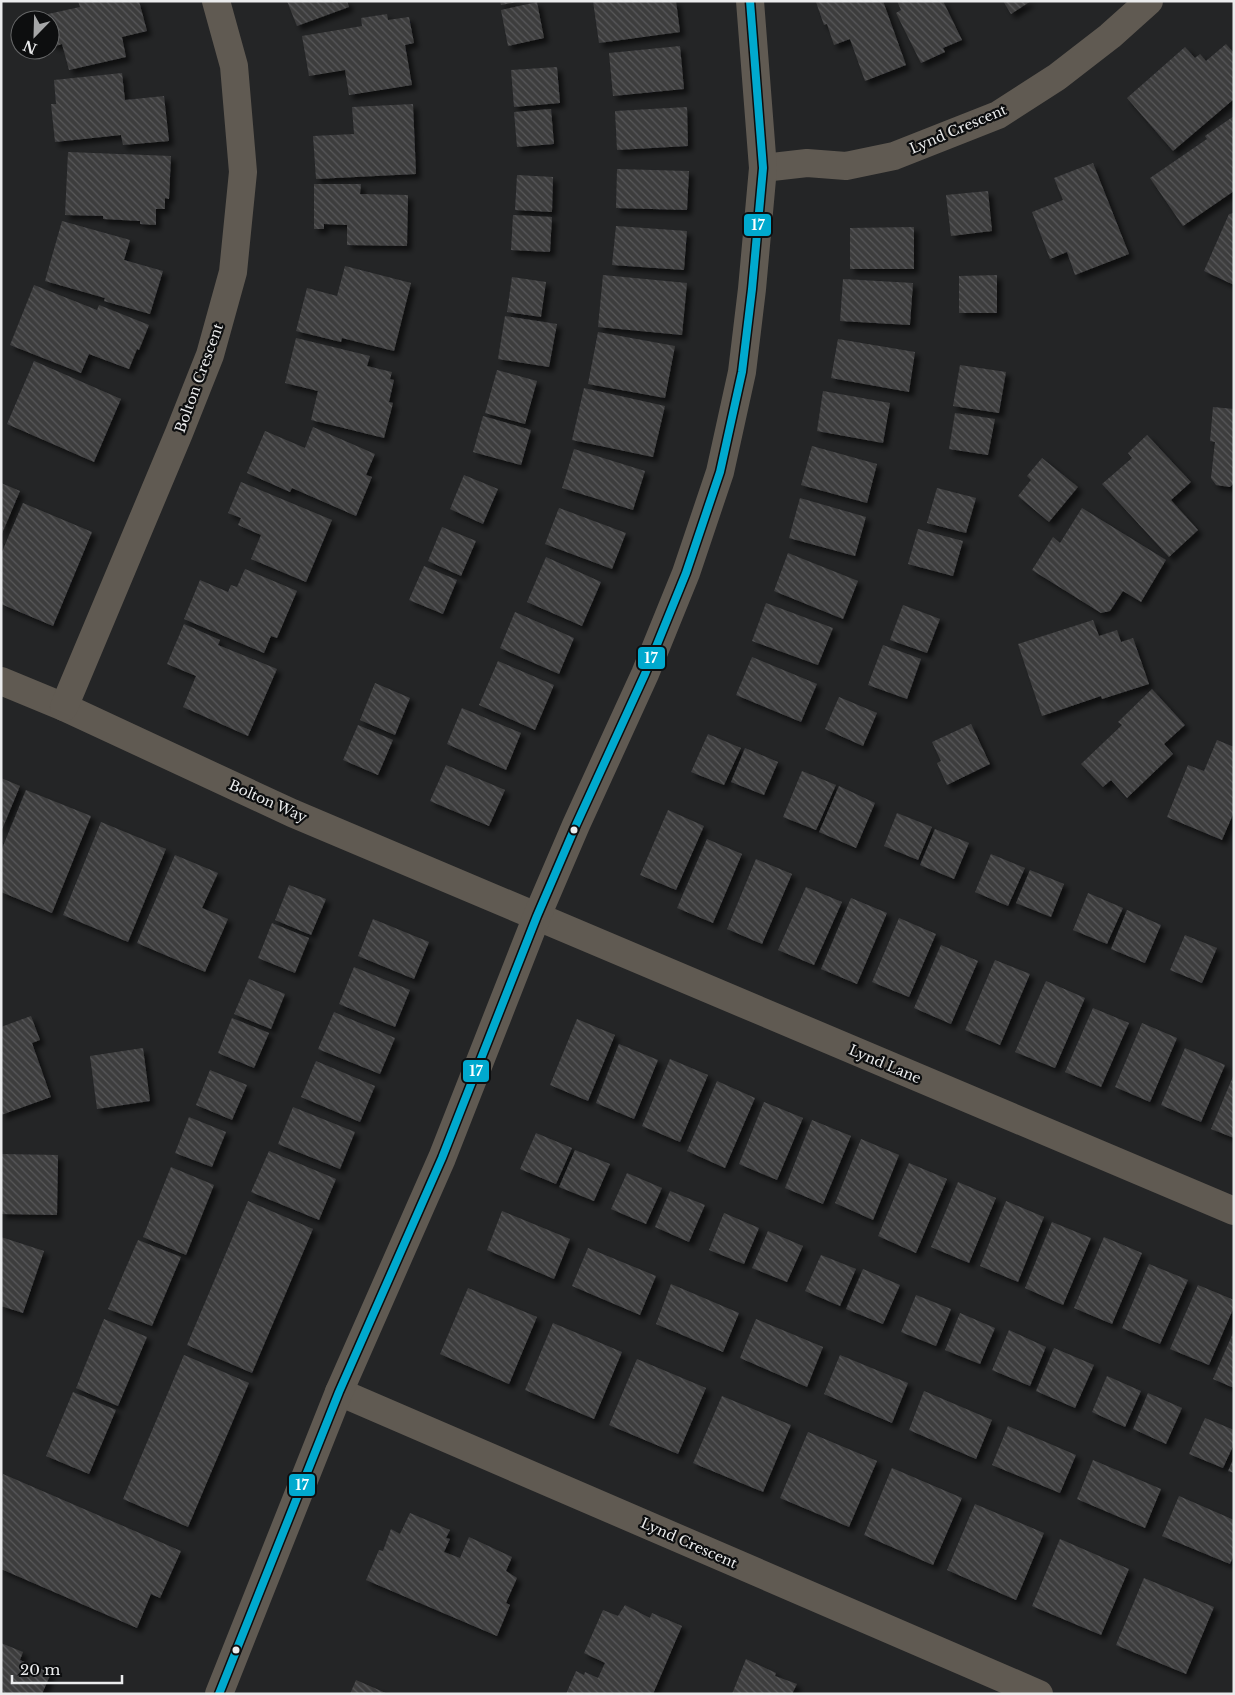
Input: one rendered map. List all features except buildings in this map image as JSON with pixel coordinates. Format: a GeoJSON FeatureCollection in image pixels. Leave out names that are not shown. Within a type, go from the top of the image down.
{"type":"FeatureCollection","features":[{"type":"Feature","properties":{"kind":"street","name":"Bolton Crescent"},"geometry":{"type":"LineString","coordinates":[[64,707],[210,356],[233,272],[243,172],[234,66],[216,1]]}},
{"type":"Feature","properties":{"kind":"street"},"geometry":{"type":"LineString","coordinates":[[219,1694],[339,1392],[442,1158],[537,916],[645,674],[686,573],[720,472],[742,372],[763,168],[750,1]]}},
{"type":"Feature","properties":{"kind":"street","name":"Lynd Crescent"},"geometry":{"type":"LineString","coordinates":[[763,168],[807,163],[846,166],[894,156],[998,114],[1057,77],[1110,36],[1149,1]]}},
{"type":"Feature","properties":{"kind":"street","name":"Bolton Way"},"geometry":{"type":"LineString","coordinates":[[1,681],[64,707],[292,813],[537,916]]}},
{"type":"Feature","properties":{"kind":"street","name":"Lynd Lane"},"geometry":{"type":"LineString","coordinates":[[537,916],[1234,1211]]}},
{"type":"Feature","properties":{"kind":"street","name":"Lynd Crescent"},"geometry":{"type":"LineString","coordinates":[[339,1392],[1039,1694]]}},
{"type":"Feature","properties":{"kind":"transit line","name":"17"},"geometry":{"type":"LineString","coordinates":[[219,1694],[339,1392],[442,1158],[537,916],[645,674],[686,573],[720,472],[742,372],[763,168],[750,1]]}}]}
